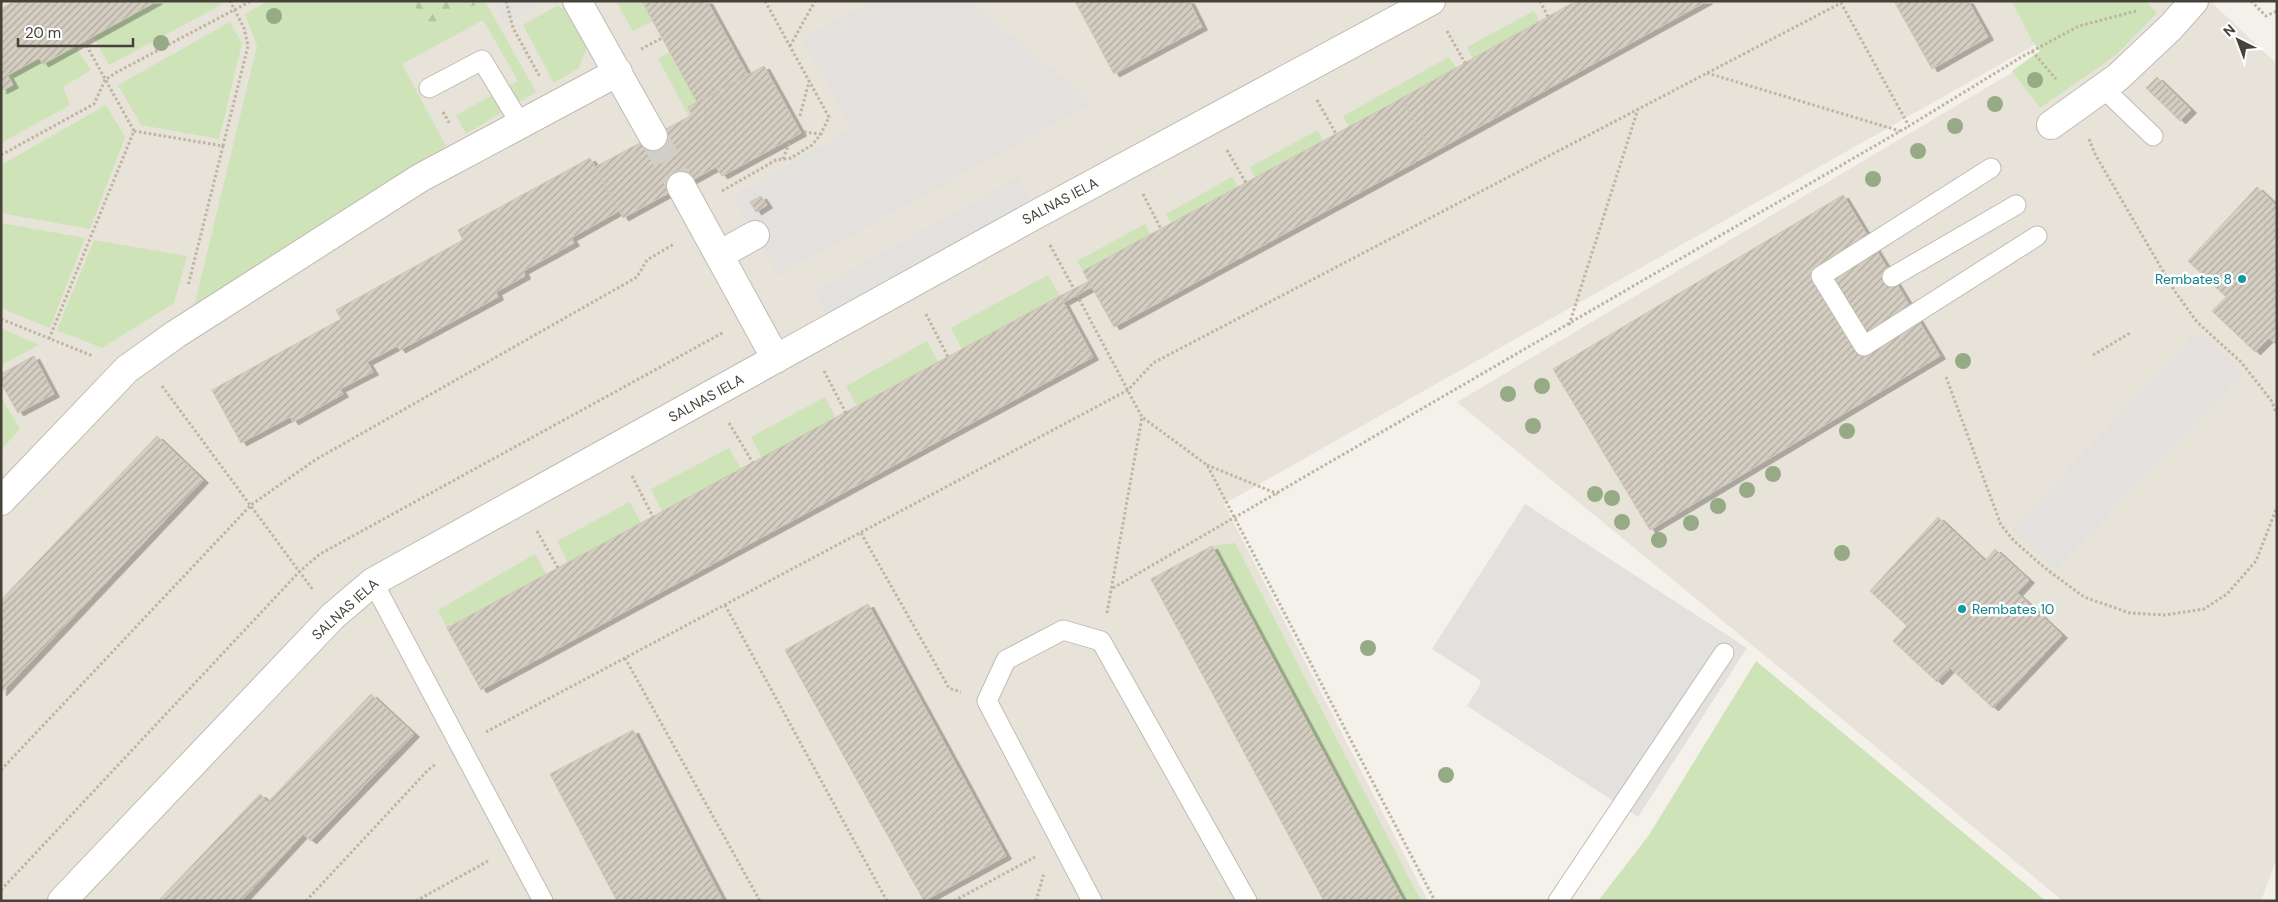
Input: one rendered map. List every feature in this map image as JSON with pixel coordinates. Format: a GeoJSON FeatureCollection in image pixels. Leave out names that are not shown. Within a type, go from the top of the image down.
{"type":"FeatureCollection","features":[{"type":"Feature","properties":{"kind":"street"},"geometry":{"type":"LineString","coordinates":[[577,1],[626,63],[653,136]]}},
{"type":"Feature","properties":{"kind":"street","name":"SALNAS IELA"},"geometry":{"type":"LineString","coordinates":[[62,901],[333,616],[372,582],[1035,215],[1431,1]]}},
{"type":"Feature","properties":{"kind":"street"},"geometry":{"type":"LineString","coordinates":[[2051,125],[2124,71],[2171,27],[2193,2]]}},
{"type":"Feature","properties":{"kind":"street"},"geometry":{"type":"LineString","coordinates":[[1,502],[126,369],[176,334],[420,178],[520,123],[556,106],[626,63]]}},
{"type":"Feature","properties":{"kind":"street"},"geometry":{"type":"LineString","coordinates":[[681,186],[776,359]]}},
{"type":"Feature","properties":{"kind":"street"},"geometry":{"type":"LineString","coordinates":[[719,255],[755,236]]}},
{"type":"Feature","properties":{"kind":"lane"},"geometry":{"type":"LineString","coordinates":[[430,88],[482,60],[520,123]]}},
{"type":"Feature","properties":{"kind":"lane"},"geometry":{"type":"LineString","coordinates":[[2103,88],[2153,136]]}},
{"type":"Feature","properties":{"kind":"lane"},"geometry":{"type":"LineString","coordinates":[[1991,168],[1821,276],[1864,346],[2037,236]]}},
{"type":"Feature","properties":{"kind":"lane"},"geometry":{"type":"LineString","coordinates":[[1892,277],[2016,204]]}},
{"type":"Feature","properties":{"kind":"lane"},"geometry":{"type":"LineString","coordinates":[[372,582],[543,901]]}},
{"type":"Feature","properties":{"kind":"lane"},"geometry":{"type":"LineString","coordinates":[[1092,901],[988,701],[1006,660],[1063,630],[1101,641],[1247,901]]}},
{"type":"Feature","properties":{"kind":"lane"},"geometry":{"type":"LineString","coordinates":[[1558,901],[1724,653]]}},
{"type":"Feature","properties":{"kind":"path"},"geometry":{"type":"LineString","coordinates":[[176,334],[248,46],[244,28],[230,1]]}},
{"type":"Feature","properties":{"kind":"path"},"geometry":{"type":"LineString","coordinates":[[1,155],[94,104],[106,80],[117,72],[251,1]]}},
{"type":"Feature","properties":{"kind":"path"},"geometry":{"type":"LineString","coordinates":[[506,1],[514,28],[556,106]]}},
{"type":"Feature","properties":{"kind":"path"},"geometry":{"type":"LineString","coordinates":[[718,193],[776,160],[791,158],[812,146],[821,134],[829,117],[765,1]]}},
{"type":"Feature","properties":{"kind":"path"},"geometry":{"type":"LineString","coordinates":[[790,46],[815,1]]}},
{"type":"Feature","properties":{"kind":"path"},"geometry":{"type":"LineString","coordinates":[[1540,1],[1548,17]]}},
{"type":"Feature","properties":{"kind":"path"},"geometry":{"type":"LineString","coordinates":[[2251,1],[2266,16],[2277,11]]}},
{"type":"Feature","properties":{"kind":"path"},"geometry":{"type":"LineString","coordinates":[[306,901],[428,770],[489,729],[1128,390],[1153,363],[1841,2],[1909,126]]}},
{"type":"Feature","properties":{"kind":"path"},"geometry":{"type":"LineString","coordinates":[[1113,588],[1236,519],[1901,132],[2023,56],[2079,26],[2152,8],[2193,2]]}},
{"type":"Feature","properties":{"kind":"path"},"geometry":{"type":"LineString","coordinates":[[1447,30],[1465,63]]}},
{"type":"Feature","properties":{"kind":"path"},"geometry":{"type":"LineString","coordinates":[[626,63],[662,38]]}},
{"type":"Feature","properties":{"kind":"path"},"geometry":{"type":"LineString","coordinates":[[84,41],[134,131]]}},
{"type":"Feature","properties":{"kind":"path"},"geometry":{"type":"LineString","coordinates":[[1706,73],[1901,132]]}},
{"type":"Feature","properties":{"kind":"path"},"geometry":{"type":"LineString","coordinates":[[800,116],[809,80]]}},
{"type":"Feature","properties":{"kind":"path"},"geometry":{"type":"LineString","coordinates":[[430,88],[467,153]]}},
{"type":"Feature","properties":{"kind":"path"},"geometry":{"type":"LineString","coordinates":[[1317,100],[1336,134]]}},
{"type":"Feature","properties":{"kind":"path"},"geometry":{"type":"LineString","coordinates":[[1568,325],[1638,109]]}},
{"type":"Feature","properties":{"kind":"path"},"geometry":{"type":"LineString","coordinates":[[134,131],[223,146]]}},
{"type":"Feature","properties":{"kind":"path"},"geometry":{"type":"LineString","coordinates":[[49,338],[134,131]]}},
{"type":"Feature","properties":{"kind":"path"},"geometry":{"type":"LineString","coordinates":[[804,132],[821,134]]}},
{"type":"Feature","properties":{"kind":"path"},"geometry":{"type":"LineString","coordinates":[[2089,138],[2095,154],[2174,290],[2197,322],[2241,362],[2271,400],[2277,414]]}},
{"type":"Feature","properties":{"kind":"path"},"geometry":{"type":"LineString","coordinates":[[783,159],[789,143]]}},
{"type":"Feature","properties":{"kind":"path"},"geometry":{"type":"LineString","coordinates":[[1226,148],[1246,183]]}},
{"type":"Feature","properties":{"kind":"path"},"geometry":{"type":"LineString","coordinates":[[1143,194],[1161,229]]}},
{"type":"Feature","properties":{"kind":"path"},"geometry":{"type":"LineString","coordinates":[[1035,215],[1074,289]]}},
{"type":"Feature","properties":{"kind":"path"},"geometry":{"type":"LineString","coordinates":[[1,770],[250,505],[315,460],[637,277],[647,260],[682,240],[706,230]]}},
{"type":"Feature","properties":{"kind":"path"},"geometry":{"type":"LineString","coordinates":[[1077,295],[1142,417],[1207,465],[1278,494]]}},
{"type":"Feature","properties":{"kind":"path"},"geometry":{"type":"LineString","coordinates":[[926,314],[948,357]]}},
{"type":"Feature","properties":{"kind":"path"},"geometry":{"type":"LineString","coordinates":[[1,319],[158,380],[333,616]]}},
{"type":"Feature","properties":{"kind":"path"},"geometry":{"type":"LineString","coordinates":[[2093,355],[2130,333]]}},
{"type":"Feature","properties":{"kind":"path"},"geometry":{"type":"LineString","coordinates":[[822,368],[846,413]]}},
{"type":"Feature","properties":{"kind":"path"},"geometry":{"type":"LineString","coordinates":[[1946,377],[2001,524],[2014,541],[2039,563],[2084,597],[2130,614],[2165,615],[2204,609],[2227,594],[2256,561],[2277,507]]}},
{"type":"Feature","properties":{"kind":"path"},"geometry":{"type":"LineString","coordinates":[[1101,641],[1113,588],[1142,417]]}},
{"type":"Feature","properties":{"kind":"path"},"geometry":{"type":"LineString","coordinates":[[726,418],[753,463]]}},
{"type":"Feature","properties":{"kind":"path"},"geometry":{"type":"LineString","coordinates":[[1207,465],[1435,901]]}},
{"type":"Feature","properties":{"kind":"path"},"geometry":{"type":"LineString","coordinates":[[629,471],[653,517]]}},
{"type":"Feature","properties":{"kind":"path"},"geometry":{"type":"LineString","coordinates":[[533,524],[558,568]]}},
{"type":"Feature","properties":{"kind":"path"},"geometry":{"type":"LineString","coordinates":[[861,533],[949,688],[988,701]]}},
{"type":"Feature","properties":{"kind":"path"},"geometry":{"type":"LineString","coordinates":[[725,604],[887,901]]}},
{"type":"Feature","properties":{"kind":"path"},"geometry":{"type":"LineString","coordinates":[[625,658],[760,901]]}},
{"type":"Feature","properties":{"kind":"path"},"geometry":{"type":"LineString","coordinates":[[954,901],[1061,843]]}},
{"type":"Feature","properties":{"kind":"path"},"geometry":{"type":"LineString","coordinates":[[416,901],[514,846]]}},
{"type":"Feature","properties":{"kind":"path"},"geometry":{"type":"LineString","coordinates":[[1036,901],[1045,869]]}},
{"type":"Feature","properties":{"kind":"shaded area"},"geometry":{"type":"Polygon","coordinates":[[[1,1],[2081,1],[2089,14],[1224,504],[1428,901],[1,901],[1,1]]]}},
{"type":"Feature","properties":{"kind":"shaded area"},"geometry":{"type":"Polygon","coordinates":[[[493,1],[545,1],[505,25],[493,1]]]}},
{"type":"Feature","properties":{"kind":"shaded area"},"geometry":{"type":"Polygon","coordinates":[[[873,1],[970,1],[1092,103],[778,276],[733,196],[851,129],[802,39],[873,1]]]}},
{"type":"Feature","properties":{"kind":"shaded area"},"geometry":{"type":"Polygon","coordinates":[[[2153,1],[2210,1],[2277,64],[2277,858],[2261,901],[2063,901],[1457,402],[2070,38],[2153,1]]]}},
{"type":"Feature","properties":{"kind":"shaded area"},"geometry":{"type":"Polygon","coordinates":[[[1019,177],[1034,205],[828,318],[813,291],[1019,177]]]}},
{"type":"Feature","properties":{"kind":"shaded area"},"geometry":{"type":"Polygon","coordinates":[[[2198,331],[2243,374],[2056,569],[2011,530],[2198,331]]]}},
{"type":"Feature","properties":{"kind":"shaded area"},"geometry":{"type":"Polygon","coordinates":[[[1525,504],[1747,648],[1638,817],[1467,706],[1480,685],[1480,680],[1432,649],[1525,504]]]}},
{"type":"Feature","properties":{"kind":"green space"},"geometry":{"type":"Polygon","coordinates":[[[157,1],[219,1],[221,5],[109,65],[93,36],[157,1]]]}},
{"type":"Feature","properties":{"kind":"green space"},"geometry":{"type":"Polygon","coordinates":[[[268,1],[412,1],[428,30],[485,1],[536,92],[466,134],[456,115],[518,81],[483,20],[402,64],[446,146],[388,181],[194,307],[257,46],[245,14],[268,1]]]}},
{"type":"Feature","properties":{"kind":"green space"},"geometry":{"type":"Polygon","coordinates":[[[412,1],[482,1],[428,30],[412,1]]]}},
{"type":"Feature","properties":{"kind":"green space"},"geometry":{"type":"Polygon","coordinates":[[[616,1],[642,1],[653,21],[633,31],[616,1]]]}},
{"type":"Feature","properties":{"kind":"green space"},"geometry":{"type":"Polygon","coordinates":[[[2012,1],[2146,1],[2157,13],[2116,55],[2040,108],[2012,71],[2040,51],[2032,41],[2012,1]]]}},
{"type":"Feature","properties":{"kind":"green space"},"geometry":{"type":"Polygon","coordinates":[[[557,6],[570,11],[588,44],[579,68],[554,83],[523,25],[557,6]]]}},
{"type":"Feature","properties":{"kind":"green space"},"geometry":{"type":"Polygon","coordinates":[[[1534,11],[1540,22],[1473,59],[1467,47],[1534,11]]]}},
{"type":"Feature","properties":{"kind":"green space"},"geometry":{"type":"Polygon","coordinates":[[[230,22],[242,43],[219,139],[141,125],[118,85],[230,22]]]}},
{"type":"Feature","properties":{"kind":"green space"},"geometry":{"type":"Polygon","coordinates":[[[75,46],[91,70],[63,87],[70,105],[1,143],[1,91],[13,85],[8,75],[39,58],[43,64],[75,46]]]}},
{"type":"Feature","properties":{"kind":"green space"},"geometry":{"type":"Polygon","coordinates":[[[670,52],[697,102],[692,115],[689,117],[658,58],[670,52]]]}},
{"type":"Feature","properties":{"kind":"green space"},"geometry":{"type":"Polygon","coordinates":[[[1449,57],[1456,68],[1349,127],[1343,116],[1449,57]]]}},
{"type":"Feature","properties":{"kind":"green space"},"geometry":{"type":"Polygon","coordinates":[[[106,105],[125,137],[90,229],[1,213],[1,165],[106,105]]]}},
{"type":"Feature","properties":{"kind":"green space"},"geometry":{"type":"Polygon","coordinates":[[[1318,130],[1323,141],[1255,178],[1250,167],[1318,130]]]}},
{"type":"Feature","properties":{"kind":"green space"},"geometry":{"type":"Polygon","coordinates":[[[1232,177],[1238,187],[1171,223],[1166,214],[1232,177]]]}},
{"type":"Feature","properties":{"kind":"green space"},"geometry":{"type":"Polygon","coordinates":[[[1,223],[85,238],[50,328],[1,308],[1,223]]]}},
{"type":"Feature","properties":{"kind":"green space"},"geometry":{"type":"Polygon","coordinates":[[[1145,224],[1151,235],[1083,271],[1077,261],[1145,224]]]}},
{"type":"Feature","properties":{"kind":"green space"},"geometry":{"type":"Polygon","coordinates":[[[94,240],[187,256],[174,303],[102,348],[57,330],[94,240]]]}},
{"type":"Feature","properties":{"kind":"green space"},"geometry":{"type":"Polygon","coordinates":[[[1048,275],[1060,296],[962,349],[951,328],[1048,275]]]}},
{"type":"Feature","properties":{"kind":"green space"},"geometry":{"type":"Polygon","coordinates":[[[1,328],[39,345],[1,365],[1,328]]]}},
{"type":"Feature","properties":{"kind":"green space"},"geometry":{"type":"Polygon","coordinates":[[[927,341],[938,362],[857,406],[846,386],[927,341]]]}},
{"type":"Feature","properties":{"kind":"green space"},"geometry":{"type":"Polygon","coordinates":[[[1,397],[20,429],[1,450],[1,397]]]}},
{"type":"Feature","properties":{"kind":"green space"},"geometry":{"type":"Polygon","coordinates":[[[825,397],[836,418],[762,458],[751,437],[825,397]]]}},
{"type":"Feature","properties":{"kind":"green space"},"geometry":{"type":"Polygon","coordinates":[[[729,448],[741,469],[662,512],[651,489],[729,448]]]}},
{"type":"Feature","properties":{"kind":"green space"},"geometry":{"type":"Polygon","coordinates":[[[630,502],[641,523],[568,563],[557,541],[630,502]]]}},
{"type":"Feature","properties":{"kind":"green space"},"geometry":{"type":"Polygon","coordinates":[[[1235,543],[1421,901],[1403,901],[1212,546],[1235,543]]]}},
{"type":"Feature","properties":{"kind":"green space"},"geometry":{"type":"Polygon","coordinates":[[[535,554],[547,575],[447,628],[438,610],[535,554]]]}},
{"type":"Feature","properties":{"kind":"green space"},"geometry":{"type":"Polygon","coordinates":[[[1756,661],[2046,901],[1598,901],[1649,835],[1756,661]]]}},
{"type":"Feature","properties":{"kind":"building"},"geometry":{"type":"Polygon","coordinates":[[[15,1],[157,1],[43,64],[39,58],[8,75],[1,63],[1,9],[15,1]]]}},
{"type":"Feature","properties":{"kind":"building"},"geometry":{"type":"Polygon","coordinates":[[[642,1],[707,1],[748,75],[697,102],[642,1]]]}},
{"type":"Feature","properties":{"kind":"building"},"geometry":{"type":"Polygon","coordinates":[[[1075,1],[1189,1],[1202,27],[1114,74],[1075,1]]]}},
{"type":"Feature","properties":{"kind":"building"},"geometry":{"type":"Polygon","coordinates":[[[1576,1],[1707,1],[1432,153],[1402,98],[1576,1]]]}},
{"type":"Feature","properties":{"kind":"building"},"geometry":{"type":"Polygon","coordinates":[[[1894,1],[1968,1],[1988,37],[1932,69],[1894,1]]]}},
{"type":"Feature","properties":{"kind":"building"},"geometry":{"type":"Polygon","coordinates":[[[1,63],[13,85],[1,91],[1,63]]]}},
{"type":"Feature","properties":{"kind":"building"},"geometry":{"type":"Polygon","coordinates":[[[764,66],[801,133],[722,176],[716,167],[623,218],[595,167],[692,115],[688,107],[764,66]]]}},
{"type":"Feature","properties":{"kind":"building"},"geometry":{"type":"Polygon","coordinates":[[[2157,77],[2191,110],[2180,121],[2146,88],[2157,77]]]}},
{"type":"Feature","properties":{"kind":"building"},"geometry":{"type":"Polygon","coordinates":[[[1402,98],[1432,153],[1114,327],[1083,271],[1402,98]]]}},
{"type":"Feature","properties":{"kind":"building"},"geometry":{"type":"Polygon","coordinates":[[[590,158],[619,211],[571,238],[574,243],[523,271],[525,276],[496,292],[498,297],[400,350],[397,346],[367,362],[373,372],[340,389],[343,394],[293,422],[290,417],[241,443],[212,390],[341,319],[336,310],[463,240],[458,230],[590,158]]]}},
{"type":"Feature","properties":{"kind":"building","name":"Rembates 8"},"geometry":{"type":"Polygon","coordinates":[[[2257,187],[2277,206],[2277,345],[2269,338],[2255,352],[2212,311],[2226,297],[2188,261],[2257,187]]]}},
{"type":"Feature","properties":{"kind":"building"},"geometry":{"type":"Polygon","coordinates":[[[1843,195],[1940,356],[1650,530],[1553,369],[1843,195]]]}},
{"type":"Feature","properties":{"kind":"building"},"geometry":{"type":"Polygon","coordinates":[[[761,196],[767,205],[756,212],[750,202],[761,196]]]}},
{"type":"Feature","properties":{"kind":"building"},"geometry":{"type":"Polygon","coordinates":[[[1089,281],[1092,287],[1064,302],[1060,296],[1089,281]]]}},
{"type":"Feature","properties":{"kind":"building"},"geometry":{"type":"Polygon","coordinates":[[[1060,296],[1093,357],[481,690],[447,628],[1060,296]]]}},
{"type":"Feature","properties":{"kind":"building"},"geometry":{"type":"Polygon","coordinates":[[[34,356],[54,394],[18,413],[1,383],[1,374],[34,356]]]}},
{"type":"Feature","properties":{"kind":"building"},"geometry":{"type":"Polygon","coordinates":[[[157,436],[203,480],[1,693],[1,600],[157,436]]]}},
{"type":"Feature","properties":{"kind":"building","name":"Rembates 10"},"geometry":{"type":"Polygon","coordinates":[[[1938,517],[1985,561],[1995,549],[2029,580],[2017,593],[2062,635],[1993,708],[1950,668],[1937,682],[1893,641],[1907,626],[1870,591],[1938,517]]]}},
{"type":"Feature","properties":{"kind":"building"},"geometry":{"type":"Polygon","coordinates":[[[1212,546],[1403,901],[1324,901],[1151,579],[1212,546]]]}},
{"type":"Feature","properties":{"kind":"building"},"geometry":{"type":"Polygon","coordinates":[[[868,604],[1006,856],[924,901],[785,650],[868,604]]]}},
{"type":"Feature","properties":{"kind":"building"},"geometry":{"type":"Polygon","coordinates":[[[371,694],[414,734],[311,841],[303,834],[241,901],[158,901],[260,794],[268,802],[371,694]]]}},
{"type":"Feature","properties":{"kind":"building"},"geometry":{"type":"Polygon","coordinates":[[[633,730],[723,901],[617,901],[550,774],[633,730]]]}},
{"type":"Feature","properties":{"kind":"tunnel"},"geometry":{"type":"LineString","coordinates":[[653,136],[681,186]]}},
{"type":"Feature","properties":{"kind":"place","name":"Rembates 8"},"geometry":{"type":"Point","coordinates":[2242,279]}},
{"type":"Feature","properties":{"kind":"place","name":"Rembates 10"},"geometry":{"type":"Point","coordinates":[1962,609]}}]}
